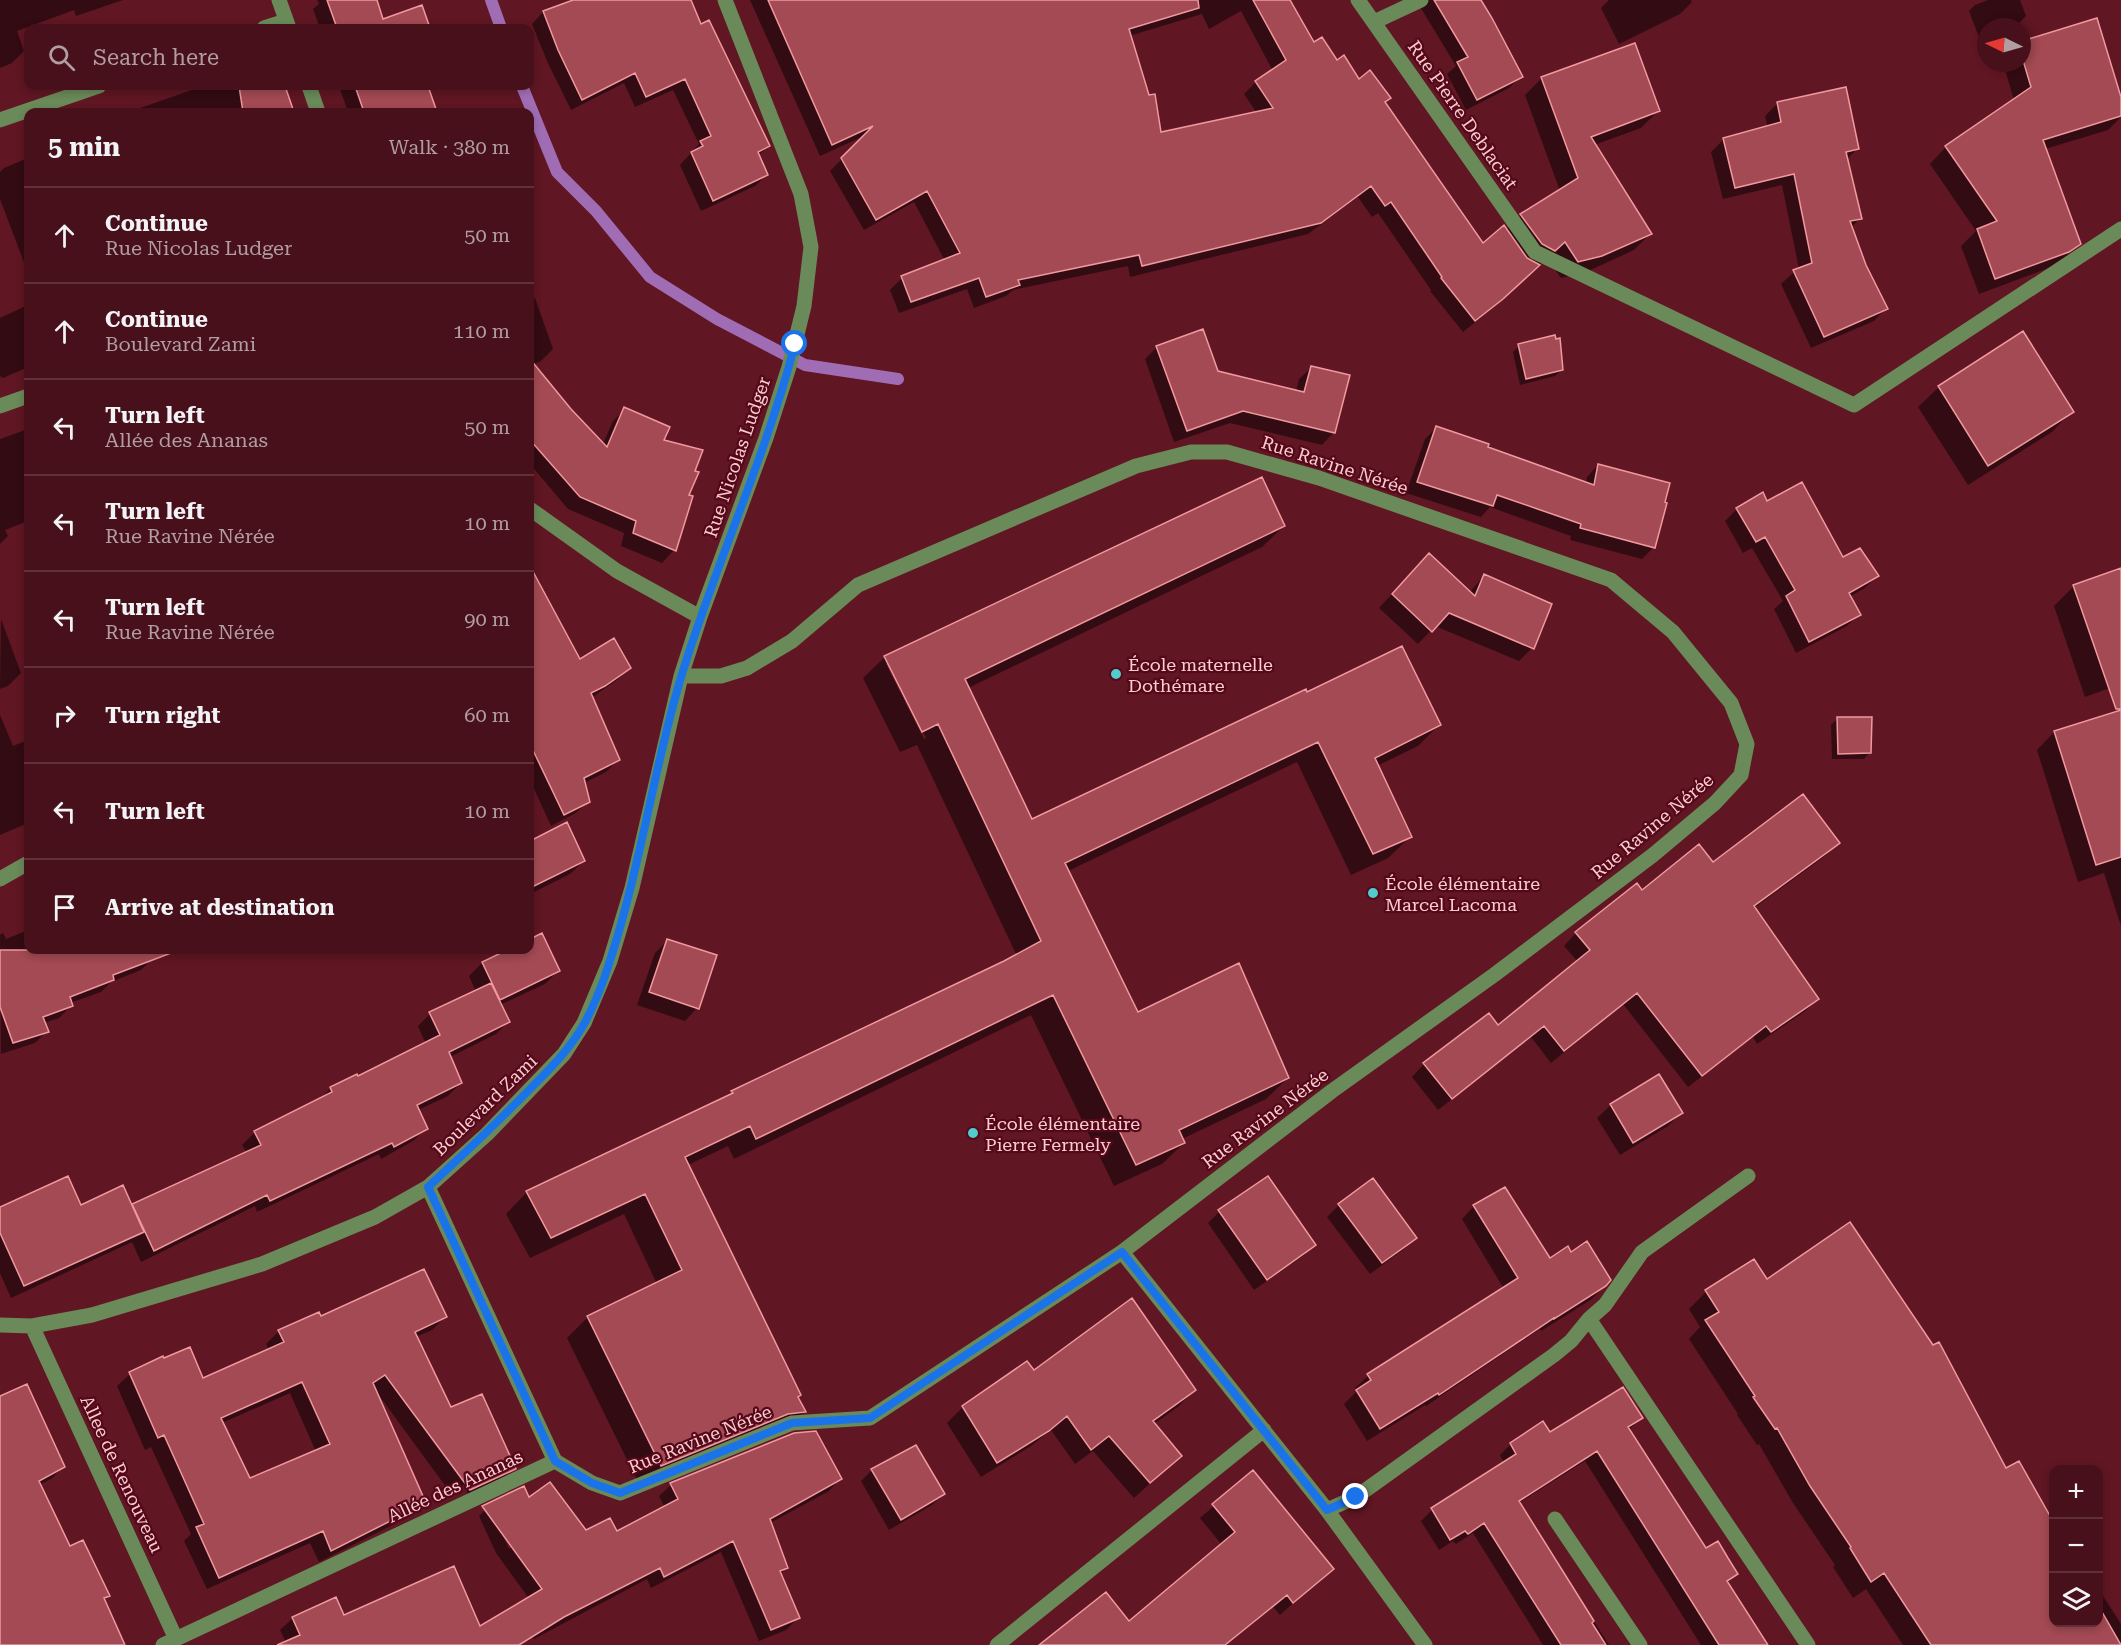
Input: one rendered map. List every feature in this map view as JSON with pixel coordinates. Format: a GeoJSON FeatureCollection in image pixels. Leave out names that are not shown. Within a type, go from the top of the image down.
{"type":"FeatureCollection","features":[{"type":"Feature","properties":{"kind":"street"},"geometry":{"type":"LineString","coordinates":[[279,0],[287,24]]}},
{"type":"Feature","properties":{"kind":"street","name":"Rue Nicolas Ludger"},"geometry":{"type":"LineString","coordinates":[[700,617],[766,438],[789,367],[804,306],[811,247],[801,194],[725,0]]}},
{"type":"Feature","properties":{"kind":"street","name":"Rue Pierre Deblaciat"},"geometry":{"type":"LineString","coordinates":[[1358,0],[1535,252],[1854,405],[2121,229]]}},
{"type":"Feature","properties":{"kind":"street"},"geometry":{"type":"LineString","coordinates":[[1374,22],[1421,0]]}},
{"type":"Feature","properties":{"kind":"street"},"geometry":{"type":"LineString","coordinates":[[35,108],[87,90]]}},
{"type":"Feature","properties":{"kind":"street"},"geometry":{"type":"LineString","coordinates":[[310,90],[317,108]]}},
{"type":"Feature","properties":{"kind":"street"},"geometry":{"type":"LineString","coordinates":[[0,120],[24,112]]}},
{"type":"Feature","properties":{"kind":"street"},"geometry":{"type":"LineString","coordinates":[[0,406],[24,397]]}},
{"type":"Feature","properties":{"kind":"street","name":"Rue Ravine Nérée"},"geometry":{"type":"LineString","coordinates":[[555,1461],[592,1483],[620,1493],[792,1423],[870,1418],[1122,1252],[1332,1091],[1494,975],[1625,876],[1715,803],[1741,775],[1747,744],[1731,703],[1674,632],[1611,580],[1319,478],[1227,452],[1191,452],[1136,466],[858,585],[792,641],[747,668],[721,676],[681,676]]}},
{"type":"Feature","properties":{"kind":"street"},"geometry":{"type":"LineString","coordinates":[[534,512],[617,571],[700,617]]}},
{"type":"Feature","properties":{"kind":"street","name":"Boulevard Zami"},"geometry":{"type":"LineString","coordinates":[[0,1325],[32,1326],[92,1316],[262,1264],[375,1217],[428,1187],[487,1134],[564,1054],[585,1023],[610,962],[632,888],[664,742],[681,676],[700,617]]}},
{"type":"Feature","properties":{"kind":"street"},"geometry":{"type":"LineString","coordinates":[[0,879],[24,865]]}},
{"type":"Feature","properties":{"kind":"street"},"geometry":{"type":"LineString","coordinates":[[1327,1510],[1356,1497],[1554,1355],[1571,1341],[1589,1319],[1605,1305],[1642,1252],[1748,1176]]}},
{"type":"Feature","properties":{"kind":"street"},"geometry":{"type":"LineString","coordinates":[[428,1187],[555,1461]]}},
{"type":"Feature","properties":{"kind":"street"},"geometry":{"type":"LineString","coordinates":[[1122,1252],[1327,1510],[1425,1645]]}},
{"type":"Feature","properties":{"kind":"street"},"geometry":{"type":"LineString","coordinates":[[1589,1319],[1808,1645]]}},
{"type":"Feature","properties":{"kind":"street","name":"Allee de Renouveau"},"geometry":{"type":"LineString","coordinates":[[32,1326],[170,1642]]}},
{"type":"Feature","properties":{"kind":"street"},"geometry":{"type":"LineString","coordinates":[[997,1645],[1264,1430]]}},
{"type":"Feature","properties":{"kind":"street","name":"Allée des Ananas"},"geometry":{"type":"LineString","coordinates":[[170,1642],[555,1461]]}},
{"type":"Feature","properties":{"kind":"street"},"geometry":{"type":"LineString","coordinates":[[1555,1519],[1640,1645]]}},
{"type":"Feature","properties":{"kind":"building"},"geometry":{"type":"Polygon","coordinates":[[[327,0],[377,0],[383,19],[422,5],[429,24],[336,24],[327,0]]]}},
{"type":"Feature","properties":{"kind":"building"},"geometry":{"type":"Polygon","coordinates":[[[573,0],[691,0],[701,24],[709,20],[770,146],[758,152],[768,175],[713,201],[691,152],[703,146],[700,141],[711,136],[685,79],[646,97],[635,73],[582,100],[558,50],[543,11],[573,0]]]}},
{"type":"Feature","properties":{"kind":"building"},"geometry":{"type":"Polygon","coordinates":[[[768,0],[1198,0],[1199,8],[1129,29],[1149,95],[1155,94],[1161,132],[1273,108],[1255,81],[1286,60],[1253,0],[1290,0],[1314,42],[1322,37],[1337,60],[1344,55],[1359,79],[1370,70],[1391,98],[1385,102],[1483,243],[1504,225],[1527,258],[1540,265],[1475,321],[1441,278],[1391,202],[1385,206],[1371,186],[1321,223],[1142,266],[1139,255],[1018,280],[1020,285],[986,297],[979,278],[911,302],[901,276],[960,253],[927,191],[876,220],[841,158],[873,126],[832,145],[768,0]]]}},
{"type":"Feature","properties":{"kind":"building"},"geometry":{"type":"Polygon","coordinates":[[[1434,0],[1481,0],[1523,77],[1477,100],[1457,62],[1468,57],[1434,0]]]}},
{"type":"Feature","properties":{"kind":"building"},"geometry":{"type":"Polygon","coordinates":[[[2097,18],[2121,97],[2121,116],[2043,140],[2081,244],[2069,252],[1995,279],[1977,229],[1997,221],[1945,146],[2031,87],[2026,72],[2031,72],[2031,38],[2097,18]]]}},
{"type":"Feature","properties":{"kind":"building"},"geometry":{"type":"Polygon","coordinates":[[[1635,43],[1660,111],[1591,137],[1652,234],[1602,256],[1578,262],[1565,242],[1555,251],[1542,244],[1520,214],[1578,178],[1541,77],[1635,43]]]}},
{"type":"Feature","properties":{"kind":"building"},"geometry":{"type":"Polygon","coordinates":[[[1846,87],[1859,149],[1846,152],[1862,219],[1850,221],[1866,265],[1888,309],[1824,337],[1793,270],[1812,263],[1794,174],[1735,188],[1723,138],[1781,122],[1777,102],[1846,87]]]}},
{"type":"Feature","properties":{"kind":"building"},"geometry":{"type":"Polygon","coordinates":[[[240,90],[286,90],[293,108],[242,108],[240,90]]]}},
{"type":"Feature","properties":{"kind":"building"},"geometry":{"type":"Polygon","coordinates":[[[356,90],[429,90],[436,108],[363,108],[356,90]]]}},
{"type":"Feature","properties":{"kind":"building"},"geometry":{"type":"Polygon","coordinates":[[[1203,329],[1218,371],[1304,392],[1311,366],[1350,375],[1335,433],[1243,411],[1187,431],[1156,346],[1203,329]]]}},
{"type":"Feature","properties":{"kind":"building"},"geometry":{"type":"Polygon","coordinates":[[[2023,331],[2074,412],[1988,466],[1938,386],[2023,331]]]}},
{"type":"Feature","properties":{"kind":"building"},"geometry":{"type":"Polygon","coordinates":[[[1555,335],[1556,339],[1560,338],[1563,370],[1526,379],[1518,344],[1555,335]]]}},
{"type":"Feature","properties":{"kind":"building"},"geometry":{"type":"Polygon","coordinates":[[[534,364],[571,409],[607,447],[624,407],[670,427],[664,440],[703,450],[695,471],[699,472],[689,495],[693,496],[676,551],[633,533],[636,521],[580,497],[534,445],[534,364]]]}},
{"type":"Feature","properties":{"kind":"building"},"geometry":{"type":"Polygon","coordinates":[[[1436,426],[1594,485],[1598,464],[1670,483],[1655,548],[1580,528],[1581,524],[1497,495],[1493,506],[1417,482],[1436,426]]]}},
{"type":"Feature","properties":{"kind":"building"},"geometry":{"type":"Polygon","coordinates":[[[1262,477],[1285,526],[965,679],[1032,819],[1402,646],[1441,725],[1375,758],[1412,837],[1373,854],[1318,742],[1065,863],[1138,1012],[1239,963],[1289,1078],[1179,1130],[1185,1143],[1136,1165],[1053,995],[756,1139],[750,1126],[685,1157],[801,1395],[798,1397],[806,1412],[788,1414],[661,1466],[587,1316],[682,1270],[645,1194],[551,1238],[526,1191],[733,1093],[731,1091],[1004,961],[1041,941],[938,724],[922,732],[884,656],[1262,477]]]}},
{"type":"Feature","properties":{"kind":"building"},"geometry":{"type":"Polygon","coordinates":[[[1802,482],[1843,557],[1860,548],[1879,576],[1849,593],[1861,615],[1809,642],[1786,596],[1795,590],[1765,537],[1756,542],[1736,508],[1763,492],[1767,501],[1802,482]]]}},
{"type":"Feature","properties":{"kind":"building"},"geometry":{"type":"Polygon","coordinates":[[[1429,553],[1475,596],[1484,574],[1552,604],[1534,649],[1449,613],[1432,632],[1392,594],[1429,553]]]}},
{"type":"Feature","properties":{"kind":"building"},"geometry":{"type":"Polygon","coordinates":[[[2121,568],[2121,709],[2116,709],[2073,585],[2121,568]]]}},
{"type":"Feature","properties":{"kind":"building"},"geometry":{"type":"Polygon","coordinates":[[[534,573],[580,659],[614,638],[631,668],[591,693],[620,760],[584,778],[590,802],[564,815],[534,752],[534,573]]]}},
{"type":"Feature","properties":{"kind":"building"},"geometry":{"type":"Polygon","coordinates":[[[2121,710],[2121,857],[2096,865],[2054,731],[2121,710]]]}},
{"type":"Feature","properties":{"kind":"building"},"geometry":{"type":"Polygon","coordinates":[[[1837,717],[1872,717],[1871,753],[1838,754],[1837,717]]]}},
{"type":"Feature","properties":{"kind":"building"},"geometry":{"type":"Polygon","coordinates":[[[1803,794],[1840,843],[1754,906],[1819,999],[1771,1032],[1766,1026],[1702,1076],[1637,993],[1564,1051],[1544,1026],[1452,1099],[1423,1063],[1489,1013],[1498,1025],[1590,950],[1575,932],[1637,883],[1642,890],[1699,844],[1713,862],[1803,794]]]}},
{"type":"Feature","properties":{"kind":"building"},"geometry":{"type":"Polygon","coordinates":[[[567,822],[585,861],[534,886],[534,839],[567,822]]]}},
{"type":"Feature","properties":{"kind":"building"},"geometry":{"type":"Polygon","coordinates":[[[542,933],[560,971],[500,1000],[482,962],[499,954],[534,954],[534,937],[542,933]]]}},
{"type":"Feature","properties":{"kind":"building"},"geometry":{"type":"Polygon","coordinates":[[[667,939],[717,955],[699,1009],[649,992],[667,939]]]}},
{"type":"Feature","properties":{"kind":"building"},"geometry":{"type":"Polygon","coordinates":[[[0,950],[24,950],[24,954],[168,954],[113,975],[114,980],[70,997],[73,1006],[43,1017],[49,1032],[13,1043],[0,1007],[0,950]]]}},
{"type":"Feature","properties":{"kind":"building"},"geometry":{"type":"Polygon","coordinates":[[[491,983],[510,1022],[449,1052],[462,1083],[417,1105],[428,1129],[394,1147],[392,1143],[270,1201],[267,1195],[154,1251],[132,1204],[261,1145],[254,1131],[332,1092],[330,1087],[357,1074],[358,1076],[440,1035],[429,1012],[491,983]]]}},
{"type":"Feature","properties":{"kind":"building"},"geometry":{"type":"Polygon","coordinates":[[[1659,1074],[1683,1113],[1633,1143],[1610,1104],[1659,1074]]]}},
{"type":"Feature","properties":{"kind":"building"},"geometry":{"type":"Polygon","coordinates":[[[68,1176],[81,1205],[123,1185],[144,1232],[24,1286],[0,1233],[0,1207],[68,1176]]]}},
{"type":"Feature","properties":{"kind":"building"},"geometry":{"type":"Polygon","coordinates":[[[1268,1176],[1316,1245],[1267,1280],[1218,1210],[1268,1176]]]}},
{"type":"Feature","properties":{"kind":"building"},"geometry":{"type":"Polygon","coordinates":[[[1373,1178],[1417,1238],[1382,1263],[1338,1204],[1373,1178]]]}},
{"type":"Feature","properties":{"kind":"building"},"geometry":{"type":"Polygon","coordinates":[[[1505,1187],[1550,1258],[1568,1246],[1571,1252],[1587,1241],[1611,1280],[1606,1286],[1439,1395],[1438,1393],[1380,1429],[1356,1390],[1371,1380],[1367,1374],[1518,1278],[1473,1205],[1505,1187]]]}},
{"type":"Feature","properties":{"kind":"building"},"geometry":{"type":"Polygon","coordinates":[[[1850,1222],[1933,1345],[1939,1342],[2006,1468],[2019,1461],[2049,1514],[2049,1627],[2103,1627],[2103,1614],[2121,1645],[1931,1645],[1884,1573],[1871,1582],[1851,1547],[1810,1486],[1777,1428],[1775,1429],[1753,1397],[1755,1396],[1705,1320],[1719,1312],[1705,1290],[1754,1259],[1767,1279],[1850,1222]]]}},
{"type":"Feature","properties":{"kind":"building"},"geometry":{"type":"Polygon","coordinates":[[[424,1269],[447,1317],[415,1332],[451,1407],[482,1394],[516,1469],[470,1490],[385,1375],[373,1383],[426,1503],[331,1551],[323,1531],[219,1578],[196,1527],[204,1524],[164,1435],[158,1438],[129,1372],[163,1356],[164,1358],[190,1347],[203,1378],[284,1342],[278,1330],[319,1312],[321,1316],[424,1269]],[[302,1382],[221,1418],[250,1478],[330,1444],[302,1382]]]}},
{"type":"Feature","properties":{"kind":"building"},"geometry":{"type":"Polygon","coordinates":[[[1132,1298],[1196,1390],[1153,1421],[1182,1456],[1150,1483],[1109,1436],[1091,1450],[1067,1416],[1049,1431],[997,1463],[962,1406],[1027,1361],[1034,1370],[1132,1298]]]}},
{"type":"Feature","properties":{"kind":"building"},"geometry":{"type":"Polygon","coordinates":[[[27,1384],[65,1467],[39,1481],[70,1546],[83,1540],[110,1596],[104,1598],[125,1645],[0,1645],[0,1396],[27,1384]]]}},
{"type":"Feature","properties":{"kind":"building"},"geometry":{"type":"Polygon","coordinates":[[[1623,1387],[1643,1418],[1628,1427],[1706,1548],[1718,1541],[1738,1574],[1727,1581],[1768,1645],[1719,1645],[1597,1451],[1519,1501],[1594,1621],[1592,1623],[1606,1645],[1561,1645],[1484,1523],[1468,1534],[1465,1531],[1450,1540],[1431,1508],[1516,1454],[1510,1443],[1543,1421],[1550,1432],[1623,1387]]]}},
{"type":"Feature","properties":{"kind":"building"},"geometry":{"type":"Polygon","coordinates":[[[816,1431],[842,1479],[770,1519],[788,1568],[780,1571],[800,1618],[771,1630],[733,1541],[664,1577],[660,1568],[564,1617],[519,1645],[277,1645],[300,1635],[292,1617],[336,1597],[344,1615],[454,1566],[480,1626],[542,1589],[482,1506],[524,1486],[529,1497],[550,1482],[586,1530],[610,1518],[617,1531],[678,1499],[670,1483],[794,1433],[816,1431]]]}},
{"type":"Feature","properties":{"kind":"building"},"geometry":{"type":"Polygon","coordinates":[[[916,1445],[945,1494],[901,1520],[871,1469],[916,1445]]]}},
{"type":"Feature","properties":{"kind":"building"},"geometry":{"type":"Polygon","coordinates":[[[1253,1470],[1334,1569],[1293,1603],[1287,1595],[1225,1645],[1039,1645],[1106,1592],[1129,1621],[1235,1532],[1212,1504],[1253,1470]]]}},
{"type":"Feature","properties":{"kind":"waterway"},"geometry":{"type":"LineString","coordinates":[[491,0],[500,24]]}},
{"type":"Feature","properties":{"kind":"waterway"},"geometry":{"type":"LineString","coordinates":[[524,90],[531,108]]}},
{"type":"Feature","properties":{"kind":"waterway"},"geometry":{"type":"LineString","coordinates":[[534,115],[557,172],[596,211],[650,277],[717,319],[805,365],[898,379]]}},
{"type":"Feature","properties":{"kind":"place","name":"École maternelle Dothémare"},"geometry":{"type":"Point","coordinates":[1116,674]}},
{"type":"Feature","properties":{"kind":"place","name":"École élémentaire Marcel Lacoma"},"geometry":{"type":"Point","coordinates":[1373,893]}},
{"type":"Feature","properties":{"kind":"place","name":"École élémentaire Pierre Fermely"},"geometry":{"type":"Point","coordinates":[973,1133]}},
{"type":"Feature","properties":{"kind":"route"},"geometry":{"type":"LineString","coordinates":[[795,344],[766,438],[700,617],[681,676],[632,888],[610,962],[585,1023],[564,1054],[487,1134],[428,1187],[555,1461],[592,1483],[620,1493],[792,1423],[870,1418],[1122,1252],[1327,1510],[1356,1497]]}}]}
